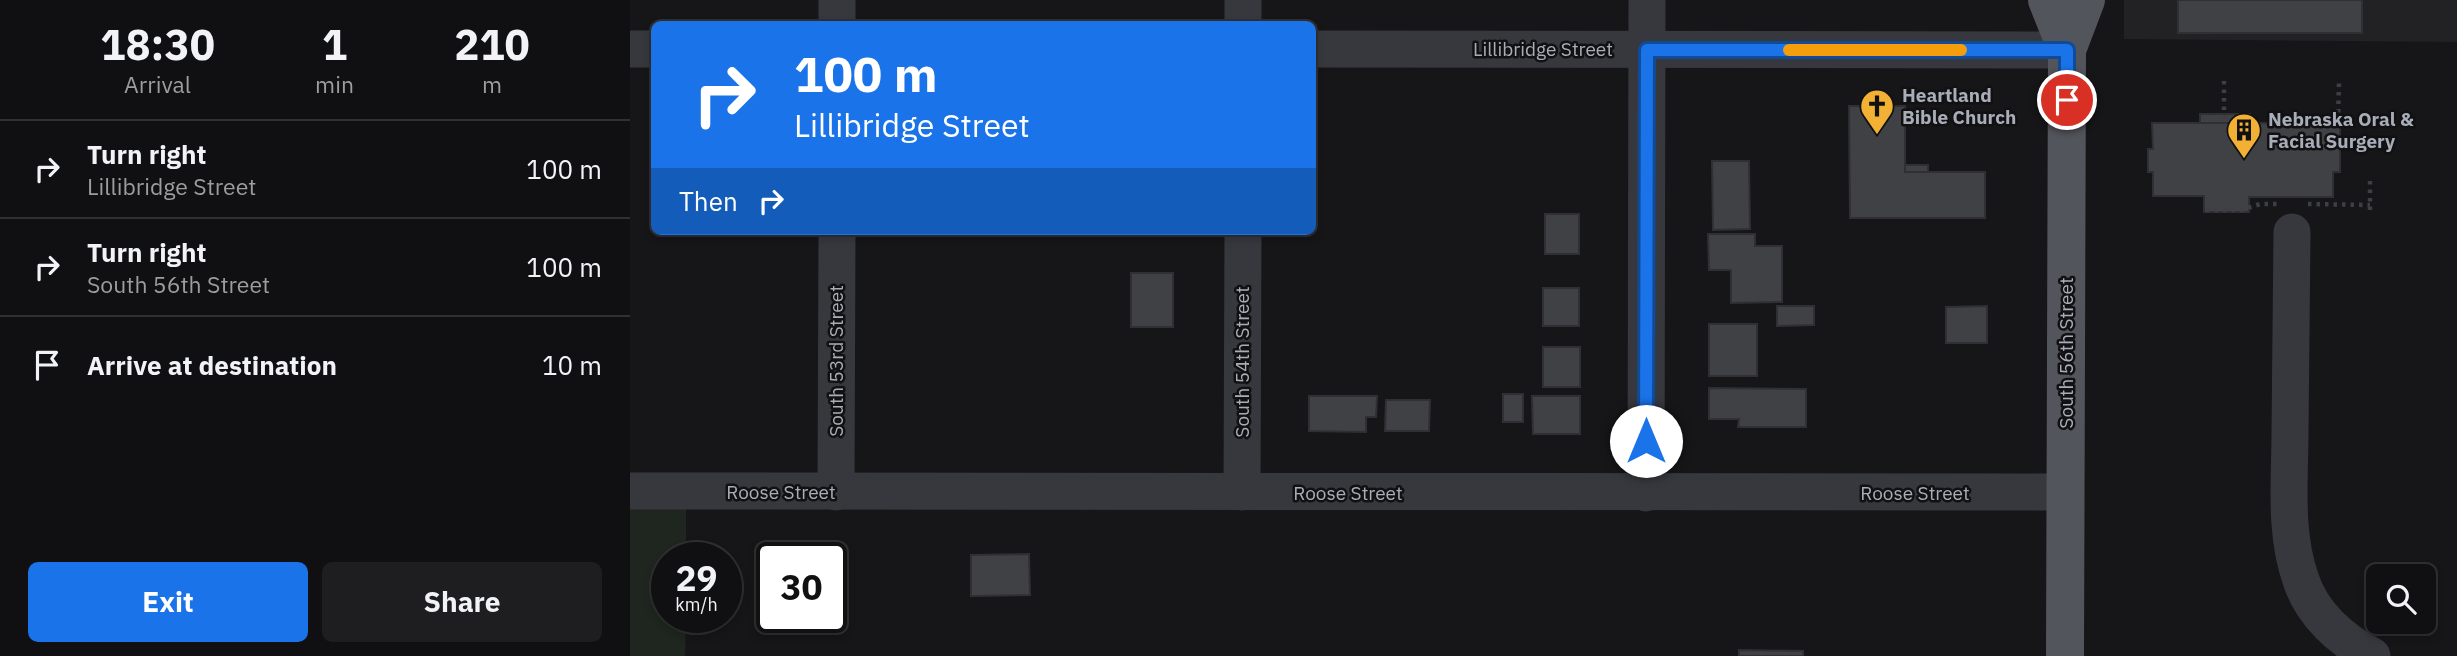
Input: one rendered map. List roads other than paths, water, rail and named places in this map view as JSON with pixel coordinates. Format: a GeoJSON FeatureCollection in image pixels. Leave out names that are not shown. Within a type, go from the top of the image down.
{"type":"FeatureCollection","features":[{"type":"Feature","properties":{"kind":"main road","name":"South 56th Street"},"geometry":{"type":"LineString","coordinates":[[2047,0],[2067,50]]}},
{"type":"Feature","properties":{"kind":"main road","name":"South 56th Street"},"geometry":{"type":"LineString","coordinates":[[2065,656],[2067,50],[2086,0]]}},
{"type":"Feature","properties":{"kind":"street"},"geometry":{"type":"LineString","coordinates":[[837,0],[837,21]]}},
{"type":"Feature","properties":{"kind":"street"},"geometry":{"type":"LineString","coordinates":[[1243,0],[1243,21]]}},
{"type":"Feature","properties":{"kind":"street"},"geometry":{"type":"LineString","coordinates":[[1646,493],[1647,0]]}},
{"type":"Feature","properties":{"kind":"street"},"geometry":{"type":"LineString","coordinates":[[630,48],[651,49]]}},
{"type":"Feature","properties":{"kind":"street","name":"Lillibridge Street"},"geometry":{"type":"LineString","coordinates":[[1316,50],[2067,50]]}},
{"type":"Feature","properties":{"kind":"street"},"geometry":{"type":"LineString","coordinates":[[2291,232],[2290,505],[2295,560],[2301,582],[2317,611],[2342,637],[2372,656]]}},
{"type":"Feature","properties":{"kind":"street","name":"South 53rd Street"},"geometry":{"type":"LineString","coordinates":[[836,492],[837,235]]}},
{"type":"Feature","properties":{"kind":"street","name":"South 54th Street"},"geometry":{"type":"LineString","coordinates":[[1242,235],[1242,492]]}},
{"type":"Feature","properties":{"kind":"street","name":"Roose Street"},"geometry":{"type":"LineString","coordinates":[[630,491],[2065,492]]}},
{"type":"Feature","properties":{"kind":"place","name":"Heartland Bible Church"},"geometry":{"type":"Point","coordinates":[1877,136]}},
{"type":"Feature","properties":{"kind":"place","name":"Nebraska Oral & Facial Surgery"},"geometry":{"type":"Point","coordinates":[2244,160]}}]}
